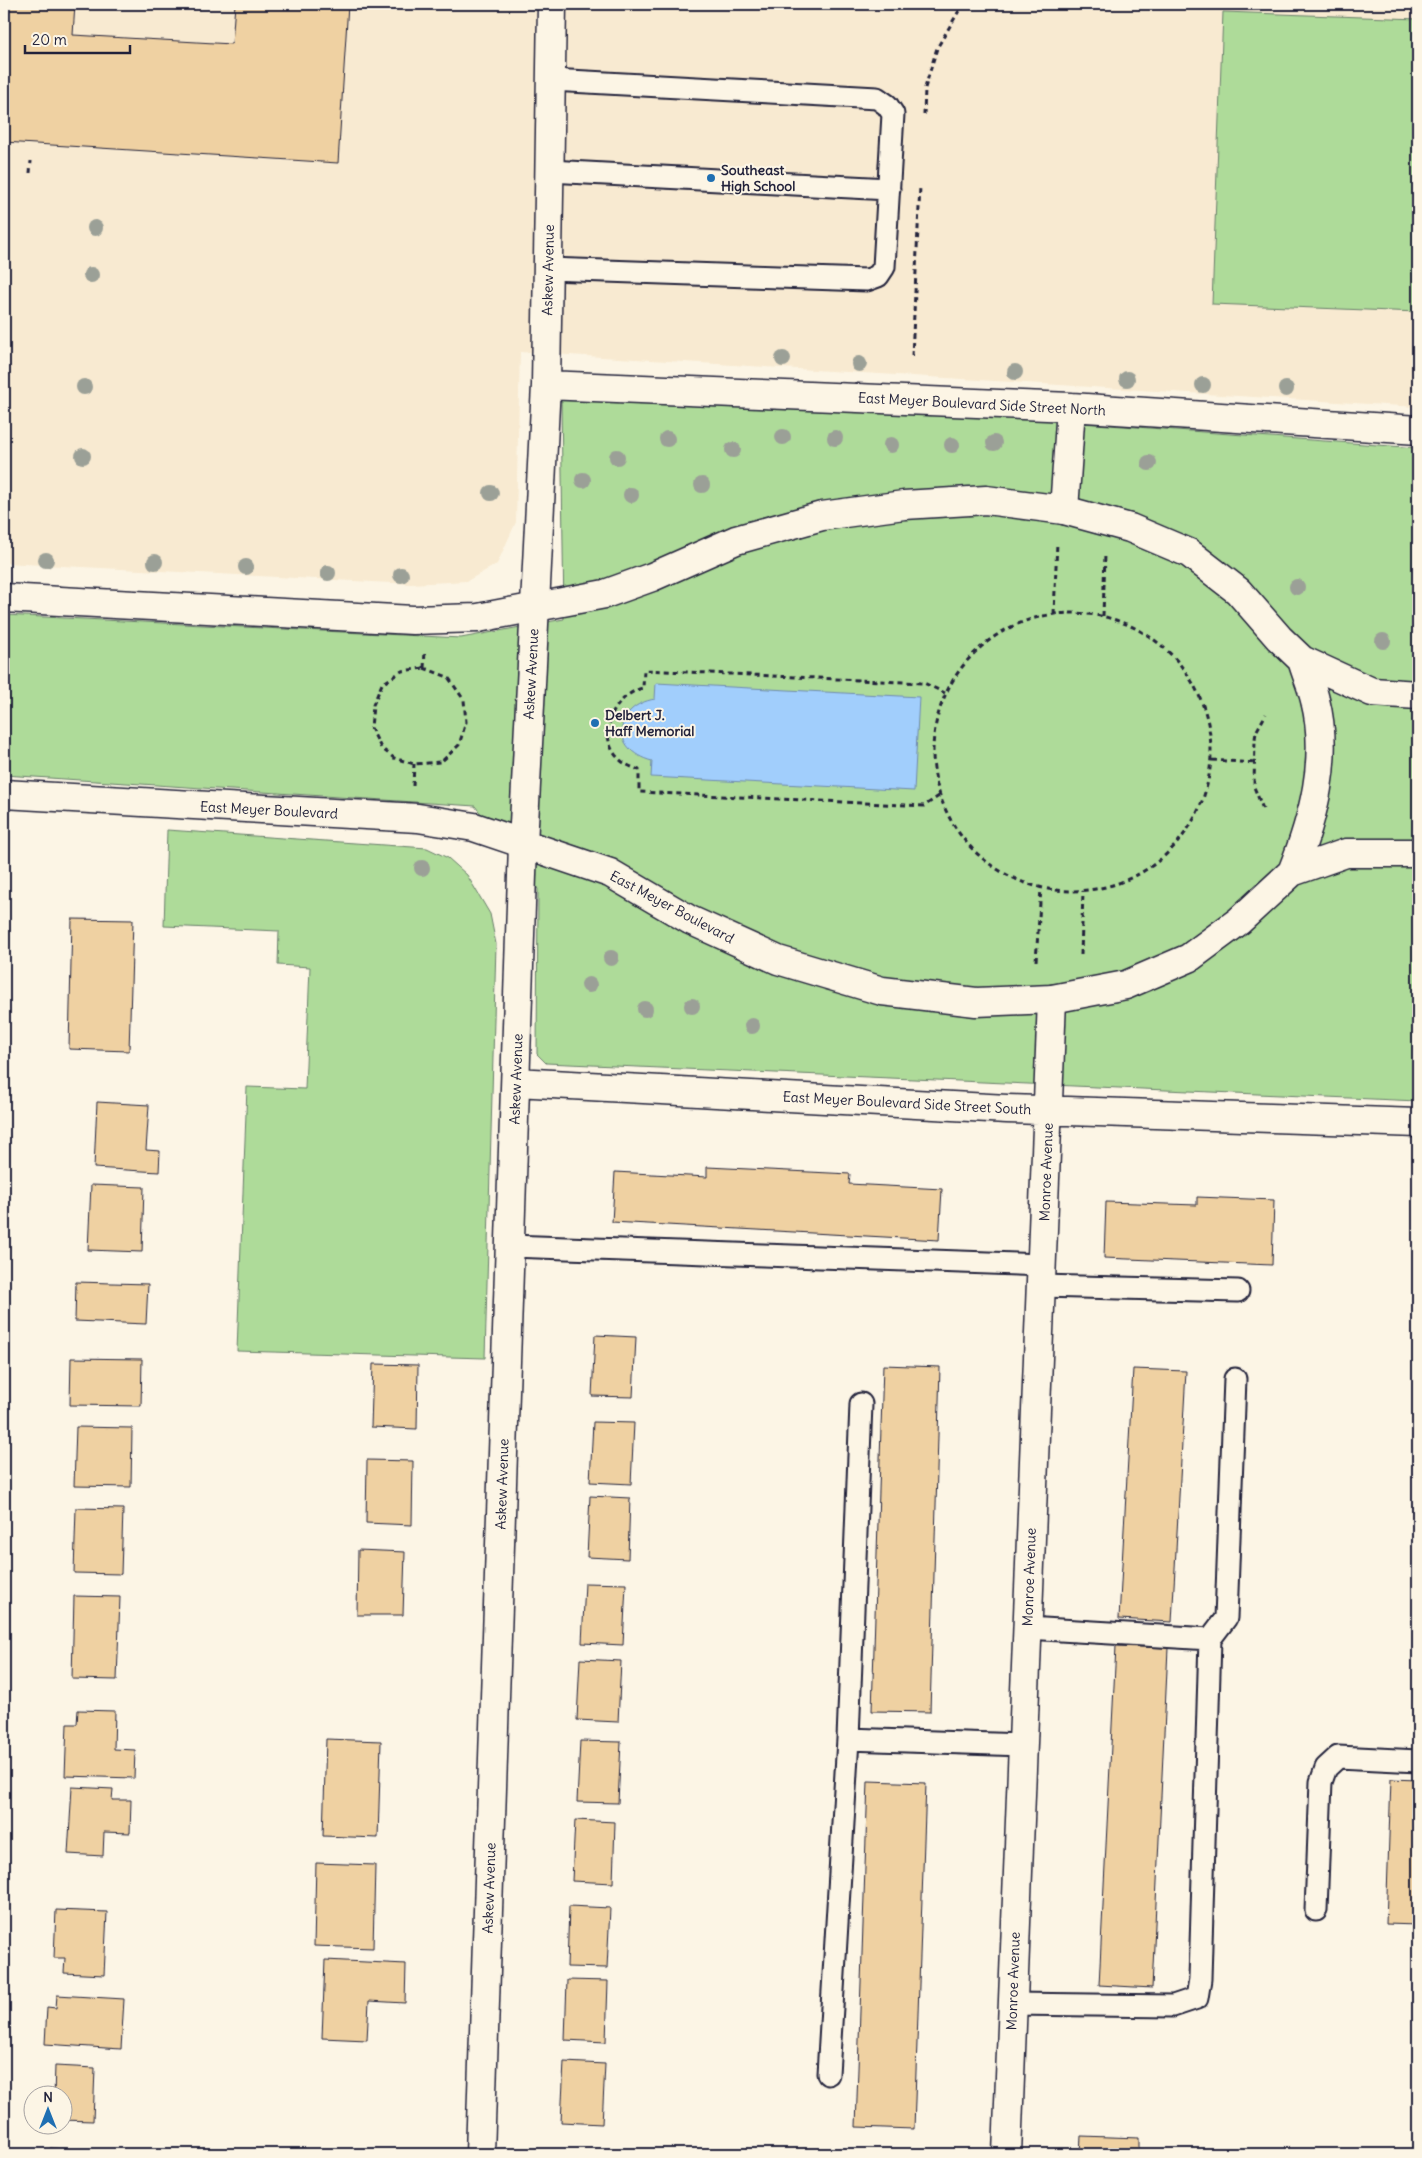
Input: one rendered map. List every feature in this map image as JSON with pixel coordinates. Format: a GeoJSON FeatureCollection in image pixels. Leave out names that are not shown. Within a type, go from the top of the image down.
{"type":"FeatureCollection","features":[{"type":"Feature","properties":{"kind":"street","name":"Askew Avenue"},"geometry":{"type":"LineString","coordinates":[[480,2154],[523,844],[546,385],[552,4]]}},
{"type":"Feature","properties":{"kind":"street","name":"East Meyer Boulevard Side Street North"},"geometry":{"type":"LineString","coordinates":[[546,385],[1071,407],[1418,430]]}},
{"type":"Feature","properties":{"kind":"street"},"geometry":{"type":"LineString","coordinates":[[1064,510],[1071,407]]}},
{"type":"Feature","properties":{"kind":"street"},"geometry":{"type":"LineString","coordinates":[[4,598],[413,620],[478,618],[605,594],[652,577],[736,540],[822,516],[904,505],[986,500],[1064,510],[1130,528],[1188,553],[1238,591],[1278,638],[1302,660],[1372,692],[1418,695]]}},
{"type":"Feature","properties":{"kind":"street"},"geometry":{"type":"LineString","coordinates":[[1292,872],[1307,834],[1316,797],[1320,739],[1316,701],[1302,660]]}},
{"type":"Feature","properties":{"kind":"street","name":"East Meyer Boulevard"},"geometry":{"type":"LineString","coordinates":[[4,794],[418,818],[474,827],[610,874],[690,920],[778,960],[882,991],[976,1002],[1052,999],[1126,985],[1189,958],[1239,922],[1292,872],[1346,853],[1418,853]]}},
{"type":"Feature","properties":{"kind":"street","name":"Monroe Avenue"},"geometry":{"type":"LineString","coordinates":[[1007,2154],[1052,999]]}},
{"type":"Feature","properties":{"kind":"street","name":"East Meyer Boulevard Side Street South"},"geometry":{"type":"LineString","coordinates":[[516,1082],[1049,1111],[1418,1123]]}},
{"type":"Feature","properties":{"kind":"lane"},"geometry":{"type":"LineString","coordinates":[[548,269],[867,280],[878,276],[884,267],[893,114],[887,105],[877,98],[551,80]]}},
{"type":"Feature","properties":{"kind":"lane"},"geometry":{"type":"LineString","coordinates":[[549,171],[889,189]]}},
{"type":"Feature","properties":{"kind":"lane"},"geometry":{"type":"LineString","coordinates":[[510,1246],[1042,1275],[1238,1291]]}},
{"type":"Feature","properties":{"kind":"lane"},"geometry":{"type":"LineString","coordinates":[[1012,2004],[1173,2006],[1197,1998],[1200,1969],[1210,1639],[1226,1618],[1235,1379]]}},
{"type":"Feature","properties":{"kind":"lane"},"geometry":{"type":"LineString","coordinates":[[828,2074],[848,1739],[862,1404]]}},
{"type":"Feature","properties":{"kind":"lane"},"geometry":{"type":"LineString","coordinates":[[1027,1628],[1210,1639]]}},
{"type":"Feature","properties":{"kind":"lane"},"geometry":{"type":"LineString","coordinates":[[848,1739],[1023,1745]]}},
{"type":"Feature","properties":{"kind":"lane"},"geometry":{"type":"LineString","coordinates":[[1316,1910],[1321,1782],[1326,1768],[1338,1757],[1418,1761]]}},
{"type":"Feature","properties":{"kind":"path"},"geometry":{"type":"LineString","coordinates":[[924,118],[925,88],[937,48],[963,4]]}},
{"type":"Feature","properties":{"kind":"path"},"geometry":{"type":"LineString","coordinates":[[30,173],[31,162]]}},
{"type":"Feature","properties":{"kind":"path"},"geometry":{"type":"LineString","coordinates":[[912,356],[921,178]]}},
{"type":"Feature","properties":{"kind":"path"},"geometry":{"type":"LineString","coordinates":[[1054,614],[1057,538]]}},
{"type":"Feature","properties":{"kind":"path"},"geometry":{"type":"LineString","coordinates":[[1103,616],[1105,552]]}},
{"type":"Feature","properties":{"kind":"path"},"geometry":{"type":"LineString","coordinates":[[1078,613],[1103,616],[1140,630],[1171,654],[1194,685],[1209,722],[1212,760],[1206,793],[1192,824],[1172,850],[1146,870],[1116,885],[1084,891],[1041,888],[1007,876],[978,855],[955,828],[939,796],[932,762],[934,726],[945,693],[964,663],[989,639],[1020,623],[1054,614],[1078,613]]}},
{"type":"Feature","properties":{"kind":"path"},"geometry":{"type":"LineString","coordinates":[[424,668],[448,677],[464,700],[466,722],[458,745],[441,762],[414,764],[394,758],[381,748],[371,728],[373,705],[382,684],[402,672],[424,668]]}},
{"type":"Feature","properties":{"kind":"path"},"geometry":{"type":"LineString","coordinates":[[939,796],[924,806],[638,792],[639,770],[626,765],[618,758],[610,739],[608,728],[610,716],[616,706],[634,690],[643,688],[644,670],[924,683],[945,693]]}},
{"type":"Feature","properties":{"kind":"path"},"geometry":{"type":"LineString","coordinates":[[1263,809],[1254,787],[1256,732],[1266,714]]}},
{"type":"Feature","properties":{"kind":"path"},"geometry":{"type":"LineString","coordinates":[[1212,760],[1255,763]]}},
{"type":"Feature","properties":{"kind":"path"},"geometry":{"type":"LineString","coordinates":[[1036,961],[1041,888]]}},
{"type":"Feature","properties":{"kind":"path"},"geometry":{"type":"LineString","coordinates":[[1081,956],[1084,891]]}},
{"type":"Feature","properties":{"kind":"shaded area","name":"Southeast High School"},"geometry":{"type":"Polygon","coordinates":[[[4,4],[1418,4],[1418,407],[520,352],[516,522],[497,564],[467,581],[411,584],[4,563],[4,4]]]}},
{"type":"Feature","properties":{"kind":"green space"},"geometry":{"type":"Polygon","coordinates":[[[1223,12],[1418,19],[1418,312],[1212,304],[1223,12]]]}},
{"type":"Feature","properties":{"kind":"green space"},"geometry":{"type":"Polygon","coordinates":[[[584,386],[1418,448],[1418,1101],[546,1063],[537,1054],[538,889],[475,806],[4,775],[4,615],[461,638],[564,619],[561,398],[584,386]]]}},
{"type":"Feature","properties":{"kind":"green space"},"geometry":{"type":"Polygon","coordinates":[[[167,830],[427,848],[448,858],[467,875],[490,914],[496,944],[485,1358],[237,1351],[247,1087],[305,1089],[310,967],[278,965],[279,931],[164,926],[167,830]]]}},
{"type":"Feature","properties":{"kind":"water"},"geometry":{"type":"Polygon","coordinates":[[[656,683],[919,697],[914,791],[651,777],[652,761],[638,755],[629,748],[623,738],[622,728],[631,710],[641,703],[655,699],[656,683]]]}},
{"type":"Feature","properties":{"kind":"building"},"geometry":{"type":"Polygon","coordinates":[[[4,4],[75,4],[73,35],[232,44],[235,4],[348,4],[338,163],[4,142],[4,4]]]}},
{"type":"Feature","properties":{"kind":"building"},"geometry":{"type":"Polygon","coordinates":[[[72,919],[133,920],[129,1051],[69,1049],[72,919]]]}},
{"type":"Feature","properties":{"kind":"building"},"geometry":{"type":"Polygon","coordinates":[[[97,1102],[149,1105],[146,1150],[160,1151],[159,1172],[94,1168],[97,1102]]]}},
{"type":"Feature","properties":{"kind":"building"},"geometry":{"type":"Polygon","coordinates":[[[707,1167],[850,1174],[849,1184],[942,1189],[939,1240],[612,1222],[615,1172],[707,1177],[707,1167]]]}},
{"type":"Feature","properties":{"kind":"building"},"geometry":{"type":"Polygon","coordinates":[[[91,1185],[144,1187],[142,1252],[88,1250],[91,1185]]]}},
{"type":"Feature","properties":{"kind":"building"},"geometry":{"type":"Polygon","coordinates":[[[1197,1197],[1274,1200],[1272,1265],[1104,1258],[1106,1202],[1197,1205],[1197,1197]]]}},
{"type":"Feature","properties":{"kind":"building"},"geometry":{"type":"Polygon","coordinates":[[[76,1282],[148,1284],[146,1324],[75,1321],[76,1282]]]}},
{"type":"Feature","properties":{"kind":"building"},"geometry":{"type":"Polygon","coordinates":[[[595,1335],[636,1337],[633,1397],[592,1396],[595,1335]]]}},
{"type":"Feature","properties":{"kind":"building"},"geometry":{"type":"Polygon","coordinates":[[[71,1358],[142,1359],[141,1406],[70,1405],[71,1358]]]}},
{"type":"Feature","properties":{"kind":"building"},"geometry":{"type":"Polygon","coordinates":[[[373,1364],[418,1365],[417,1429],[371,1427],[373,1364]]]}},
{"type":"Feature","properties":{"kind":"building"},"geometry":{"type":"Polygon","coordinates":[[[883,1365],[940,1367],[930,1712],[872,1711],[883,1365]]]}},
{"type":"Feature","properties":{"kind":"building"},"geometry":{"type":"Polygon","coordinates":[[[1133,1369],[1186,1371],[1172,1622],[1119,1619],[1133,1369]]]}},
{"type":"Feature","properties":{"kind":"building"},"geometry":{"type":"Polygon","coordinates":[[[593,1422],[634,1423],[631,1484],[590,1482],[593,1422]]]}},
{"type":"Feature","properties":{"kind":"building"},"geometry":{"type":"Polygon","coordinates":[[[76,1427],[132,1428],[131,1487],[74,1486],[76,1427]]]}},
{"type":"Feature","properties":{"kind":"building"},"geometry":{"type":"Polygon","coordinates":[[[367,1460],[413,1461],[412,1525],[366,1523],[367,1460]]]}},
{"type":"Feature","properties":{"kind":"building"},"geometry":{"type":"Polygon","coordinates":[[[590,1496],[630,1498],[628,1559],[587,1557],[590,1496]]]}},
{"type":"Feature","properties":{"kind":"building"},"geometry":{"type":"Polygon","coordinates":[[[76,1508],[123,1509],[121,1574],[74,1573],[76,1508]]]}},
{"type":"Feature","properties":{"kind":"building"},"geometry":{"type":"Polygon","coordinates":[[[358,1550],[405,1552],[403,1615],[357,1615],[358,1550]]]}},
{"type":"Feature","properties":{"kind":"building"},"geometry":{"type":"Polygon","coordinates":[[[585,1583],[626,1584],[623,1645],[582,1643],[585,1583]]]}},
{"type":"Feature","properties":{"kind":"building"},"geometry":{"type":"Polygon","coordinates":[[[74,1596],[120,1597],[117,1680],[72,1679],[74,1596]]]}},
{"type":"Feature","properties":{"kind":"building"},"geometry":{"type":"Polygon","coordinates":[[[1116,1646],[1168,1648],[1152,1988],[1099,1985],[1116,1646]]]}},
{"type":"Feature","properties":{"kind":"building"},"geometry":{"type":"Polygon","coordinates":[[[580,1659],[621,1661],[618,1722],[577,1720],[580,1659]]]}},
{"type":"Feature","properties":{"kind":"building"},"geometry":{"type":"Polygon","coordinates":[[[78,1710],[115,1711],[114,1749],[135,1750],[134,1778],[65,1776],[67,1724],[77,1724],[78,1710]]]}},
{"type":"Feature","properties":{"kind":"building"},"geometry":{"type":"Polygon","coordinates":[[[326,1739],[381,1741],[378,1838],[323,1836],[326,1739]]]}},
{"type":"Feature","properties":{"kind":"building"},"geometry":{"type":"Polygon","coordinates":[[[580,1741],[621,1742],[618,1803],[577,1802],[580,1741]]]}},
{"type":"Feature","properties":{"kind":"building"},"geometry":{"type":"Polygon","coordinates":[[[1391,1779],[1418,1780],[1418,1925],[1386,1924],[1391,1779]]]}},
{"type":"Feature","properties":{"kind":"building"},"geometry":{"type":"Polygon","coordinates":[[[868,1781],[926,1783],[914,2129],[856,2127],[868,1781]]]}},
{"type":"Feature","properties":{"kind":"building"},"geometry":{"type":"Polygon","coordinates":[[[72,1787],[113,1789],[112,1800],[131,1800],[130,1833],[104,1832],[103,1856],[68,1854],[72,1787]]]}},
{"type":"Feature","properties":{"kind":"building"},"geometry":{"type":"Polygon","coordinates":[[[575,1820],[615,1822],[613,1883],[572,1881],[575,1820]]]}},
{"type":"Feature","properties":{"kind":"building"},"geometry":{"type":"Polygon","coordinates":[[[316,1863],[375,1865],[373,1948],[314,1946],[316,1863]]]}},
{"type":"Feature","properties":{"kind":"building"},"geometry":{"type":"Polygon","coordinates":[[[569,1906],[610,1908],[607,1968],[567,1967],[569,1906]]]}},
{"type":"Feature","properties":{"kind":"building"},"geometry":{"type":"Polygon","coordinates":[[[56,1910],[107,1912],[104,1975],[64,1973],[65,1958],[54,1958],[56,1910]]]}},
{"type":"Feature","properties":{"kind":"building"},"geometry":{"type":"Polygon","coordinates":[[[325,1960],[406,1964],[405,2003],[369,2001],[367,2040],[322,2038],[325,1960]]]}},
{"type":"Feature","properties":{"kind":"building"},"geometry":{"type":"Polygon","coordinates":[[[567,1980],[608,1981],[606,2042],[565,2040],[567,1980]]]}},
{"type":"Feature","properties":{"kind":"building"},"geometry":{"type":"Polygon","coordinates":[[[57,1995],[124,1999],[121,2049],[45,2044],[47,2007],[56,2008],[57,1995]]]}},
{"type":"Feature","properties":{"kind":"building"},"geometry":{"type":"Polygon","coordinates":[[[564,2062],[605,2064],[602,2124],[561,2122],[564,2062]]]}},
{"type":"Feature","properties":{"kind":"building"},"geometry":{"type":"Polygon","coordinates":[[[55,2066],[95,2068],[93,2121],[72,2120],[72,2086],[54,2086],[55,2066]]]}},
{"type":"Feature","properties":{"kind":"building"},"geometry":{"type":"Polygon","coordinates":[[[1081,2136],[1139,2138],[1139,2154],[1080,2154],[1081,2136]]]}},
{"type":"Feature","properties":{"kind":"building"},"geometry":{"type":"Polygon","coordinates":[[[50,2148],[101,2151],[101,2154],[50,2154],[50,2148]]]}},
{"type":"Feature","properties":{"kind":"place","name":"Southeast High School"},"geometry":{"type":"Point","coordinates":[711,178]}},
{"type":"Feature","properties":{"kind":"place","name":"Delbert J. Haff Memorial"},"geometry":{"type":"Point","coordinates":[595,723]}}]}
